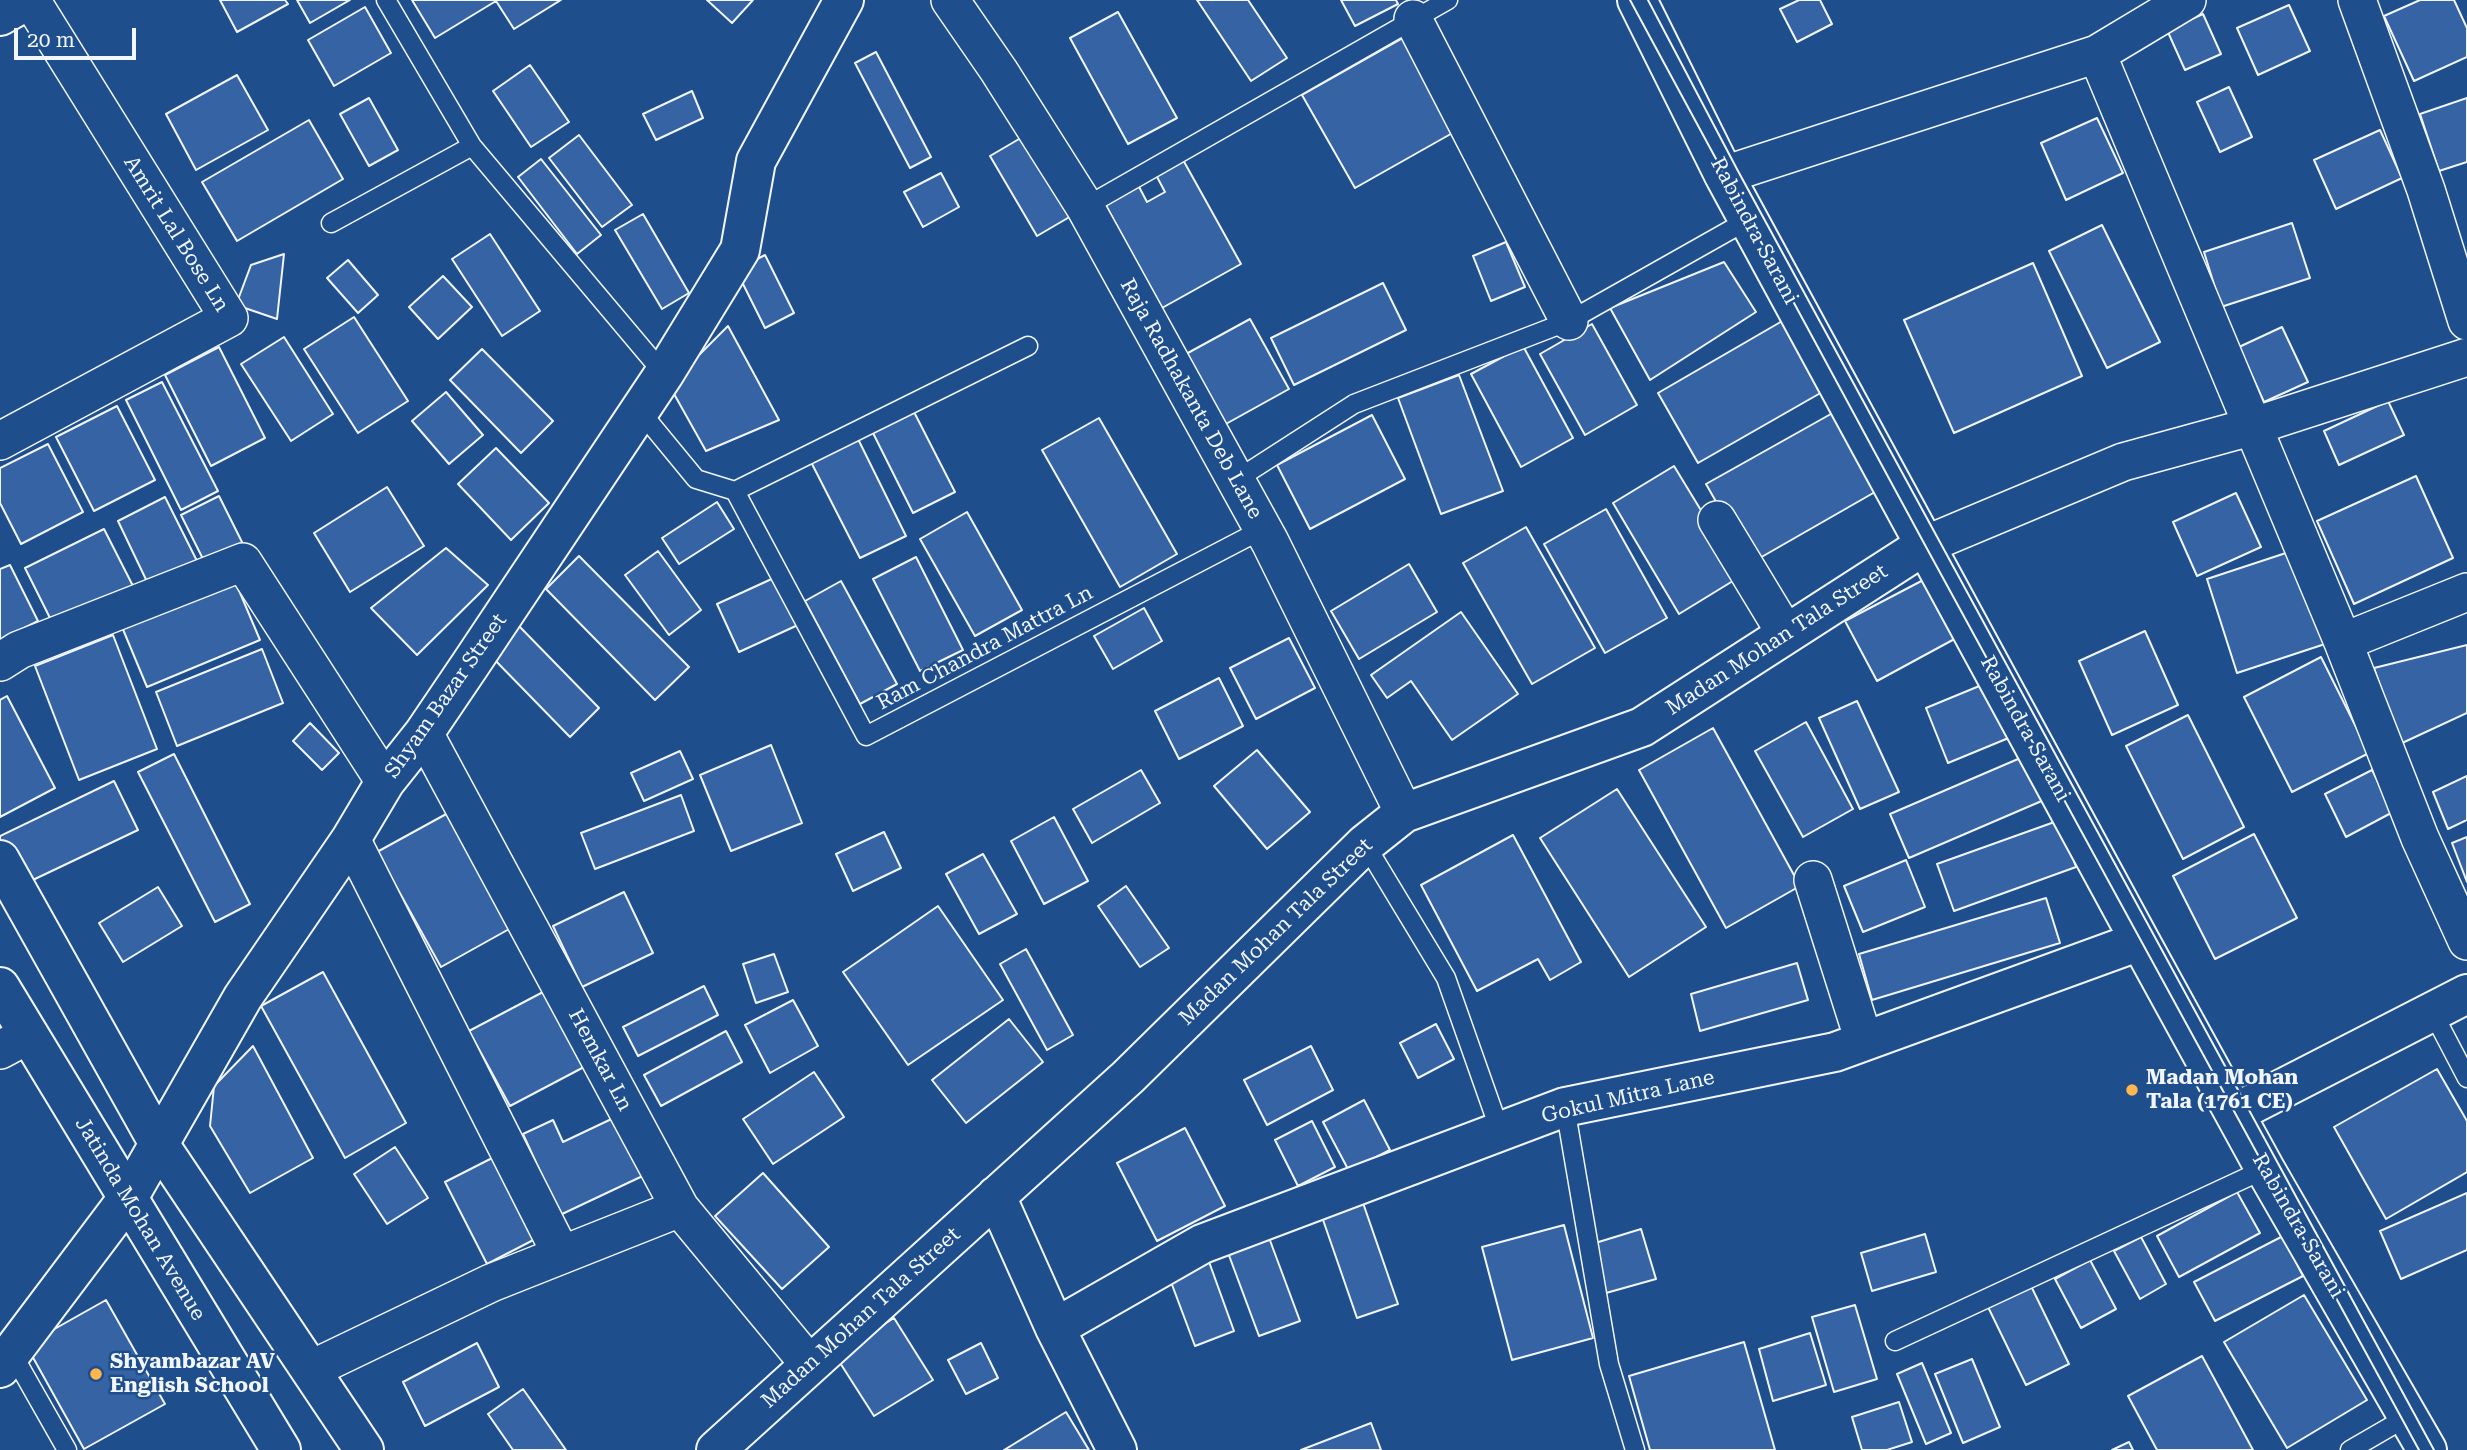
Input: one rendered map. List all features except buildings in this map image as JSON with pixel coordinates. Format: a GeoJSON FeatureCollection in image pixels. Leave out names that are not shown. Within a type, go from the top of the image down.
{"type":"FeatureCollection","features":[{"type":"Feature","properties":{"kind":"street"},"geometry":{"type":"LineString","coordinates":[[0,16],[29,0]]}},
{"type":"Feature","properties":{"kind":"street","name":"Amrit Lal Bose Ln"},"geometry":{"type":"LineString","coordinates":[[0,441],[229,318],[29,0]]}},
{"type":"Feature","properties":{"kind":"street","name":"Raja Radhakanta Deb Lane"},"geometry":{"type":"LineString","coordinates":[[950,0],[999,71],[1085,207],[1263,529],[1404,813]]}},
{"type":"Feature","properties":{"kind":"street","name":"Rabindra Sarani"},"geometry":{"type":"LineString","coordinates":[[1637,0],[1748,220],[2140,942],[2265,1168],[2427,1450]]}},
{"type":"Feature","properties":{"kind":"street"},"geometry":{"type":"LineString","coordinates":[[1724,175],[2097,54],[2187,0]]}},
{"type":"Feature","properties":{"kind":"street"},"geometry":{"type":"LineString","coordinates":[[2357,0],[2426,190],[2467,321]]}},
{"type":"Feature","properties":{"kind":"street","name":"Shyam Bazar Street"},"geometry":{"type":"LineString","coordinates":[[6,1361],[128,1198],[243,997],[351,839],[385,782],[424,733],[639,411],[740,250],[756,161],[837,3]]}},
{"type":"Feature","properties":{"kind":"street"},"geometry":{"type":"LineString","coordinates":[[1413,19],[1569,321]]}},
{"type":"Feature","properties":{"kind":"street"},"geometry":{"type":"LineString","coordinates":[[2097,54],[2343,642],[2420,838],[2467,941]]}},
{"type":"Feature","properties":{"kind":"street"},"geometry":{"type":"LineString","coordinates":[[1925,545],[2123,462],[2254,426],[2467,357]]}},
{"type":"Feature","properties":{"kind":"street"},"geometry":{"type":"LineString","coordinates":[[1717,520],[1786,634]]}},
{"type":"Feature","properties":{"kind":"street","name":"Madan Mohan Tala Street"},"geometry":{"type":"LineString","coordinates":[[716,1450],[1128,1077],[1365,844],[1404,813],[1642,727],[1925,545]]}},
{"type":"Feature","properties":{"kind":"street"},"geometry":{"type":"LineString","coordinates":[[0,662],[19,650],[243,562],[385,782]]}},
{"type":"Feature","properties":{"kind":"street"},"geometry":{"type":"LineString","coordinates":[[2343,642],[2467,592]]}},
{"type":"Feature","properties":{"kind":"street","name":"Hemkar Ln"},"geometry":{"type":"LineString","coordinates":[[424,733],[680,1208],[810,1365]]}},
{"type":"Feature","properties":{"kind":"street"},"geometry":{"type":"LineString","coordinates":[[351,839],[561,1254]]}},
{"type":"Feature","properties":{"kind":"street"},"geometry":{"type":"LineString","coordinates":[[0,860],[159,1144],[365,1450]]}},
{"type":"Feature","properties":{"kind":"street"},"geometry":{"type":"LineString","coordinates":[[1813,880],[1864,1041]]}},
{"type":"Feature","properties":{"kind":"street","name":"Gokul Mitra Lane"},"geometry":{"type":"LineString","coordinates":[[1055,1328],[1202,1244],[1565,1107],[1835,1052],[2140,942]]}},
{"type":"Feature","properties":{"kind":"street","name":"Jatinda Mohan Avenue"},"geometry":{"type":"LineString","coordinates":[[0,987],[14,1042],[128,1198],[281,1450]]}},
{"type":"Feature","properties":{"kind":"street"},"geometry":{"type":"LineString","coordinates":[[2235,1113],[2467,994]]}},
{"type":"Feature","properties":{"kind":"street"},"geometry":{"type":"LineString","coordinates":[[996,1196],[1055,1328],[1117,1450]]}},
{"type":"Feature","properties":{"kind":"street"},"geometry":{"type":"LineString","coordinates":[[312,1369],[491,1283],[680,1208]]}},
{"type":"Feature","properties":{"kind":"lane"},"geometry":{"type":"LineString","coordinates":[[386,0],[472,146],[664,373]]}},
{"type":"Feature","properties":{"kind":"lane"},"geometry":{"type":"LineString","coordinates":[[1085,207],[1448,0]]}},
{"type":"Feature","properties":{"kind":"lane"},"geometry":{"type":"LineString","coordinates":[[331,223],[472,146]]}},
{"type":"Feature","properties":{"kind":"lane"},"geometry":{"type":"LineString","coordinates":[[1236,480],[1354,404],[1569,321],[1748,220]]}},
{"type":"Feature","properties":{"kind":"lane"},"geometry":{"type":"LineString","coordinates":[[639,411],[696,479],[734,491],[1028,346]]}},
{"type":"Feature","properties":{"kind":"lane","name":"Ram Chandra Mattra Ln"},"geometry":{"type":"LineString","coordinates":[[734,491],[866,736],[1263,529]]}},
{"type":"Feature","properties":{"kind":"lane"},"geometry":{"type":"LineString","coordinates":[[1365,844],[1446,978],[1500,1131]]}},
{"type":"Feature","properties":{"kind":"lane"},"geometry":{"type":"LineString","coordinates":[[2433,1013],[2467,1079]]}},
{"type":"Feature","properties":{"kind":"lane"},"geometry":{"type":"LineString","coordinates":[[1565,1107],[1609,1364],[1636,1450]]}},
{"type":"Feature","properties":{"kind":"lane"},"geometry":{"type":"LineString","coordinates":[[1895,1341],[2265,1168]]}},
{"type":"Feature","properties":{"kind":"lane"},"geometry":{"type":"LineString","coordinates":[[6,1361],[67,1450]]}},
{"type":"Feature","properties":{"kind":"lane"},"geometry":{"type":"LineString","coordinates":[[2350,1450],[2407,1417]]}},
{"type":"Feature","properties":{"kind":"tram line"},"geometry":{"type":"LineString","coordinates":[[1630,0],[2419,1450]]}},
{"type":"Feature","properties":{"kind":"tram line"},"geometry":{"type":"LineString","coordinates":[[1648,0],[1738,171],[2434,1450]]}},
{"type":"Feature","properties":{"kind":"place","name":"Madan Mohan Tala (1761 CE)"},"geometry":{"type":"Point","coordinates":[2132,1090]}},
{"type":"Feature","properties":{"kind":"place","name":"Shyambazar AV English School"},"geometry":{"type":"Point","coordinates":[96,1374]}}]}
